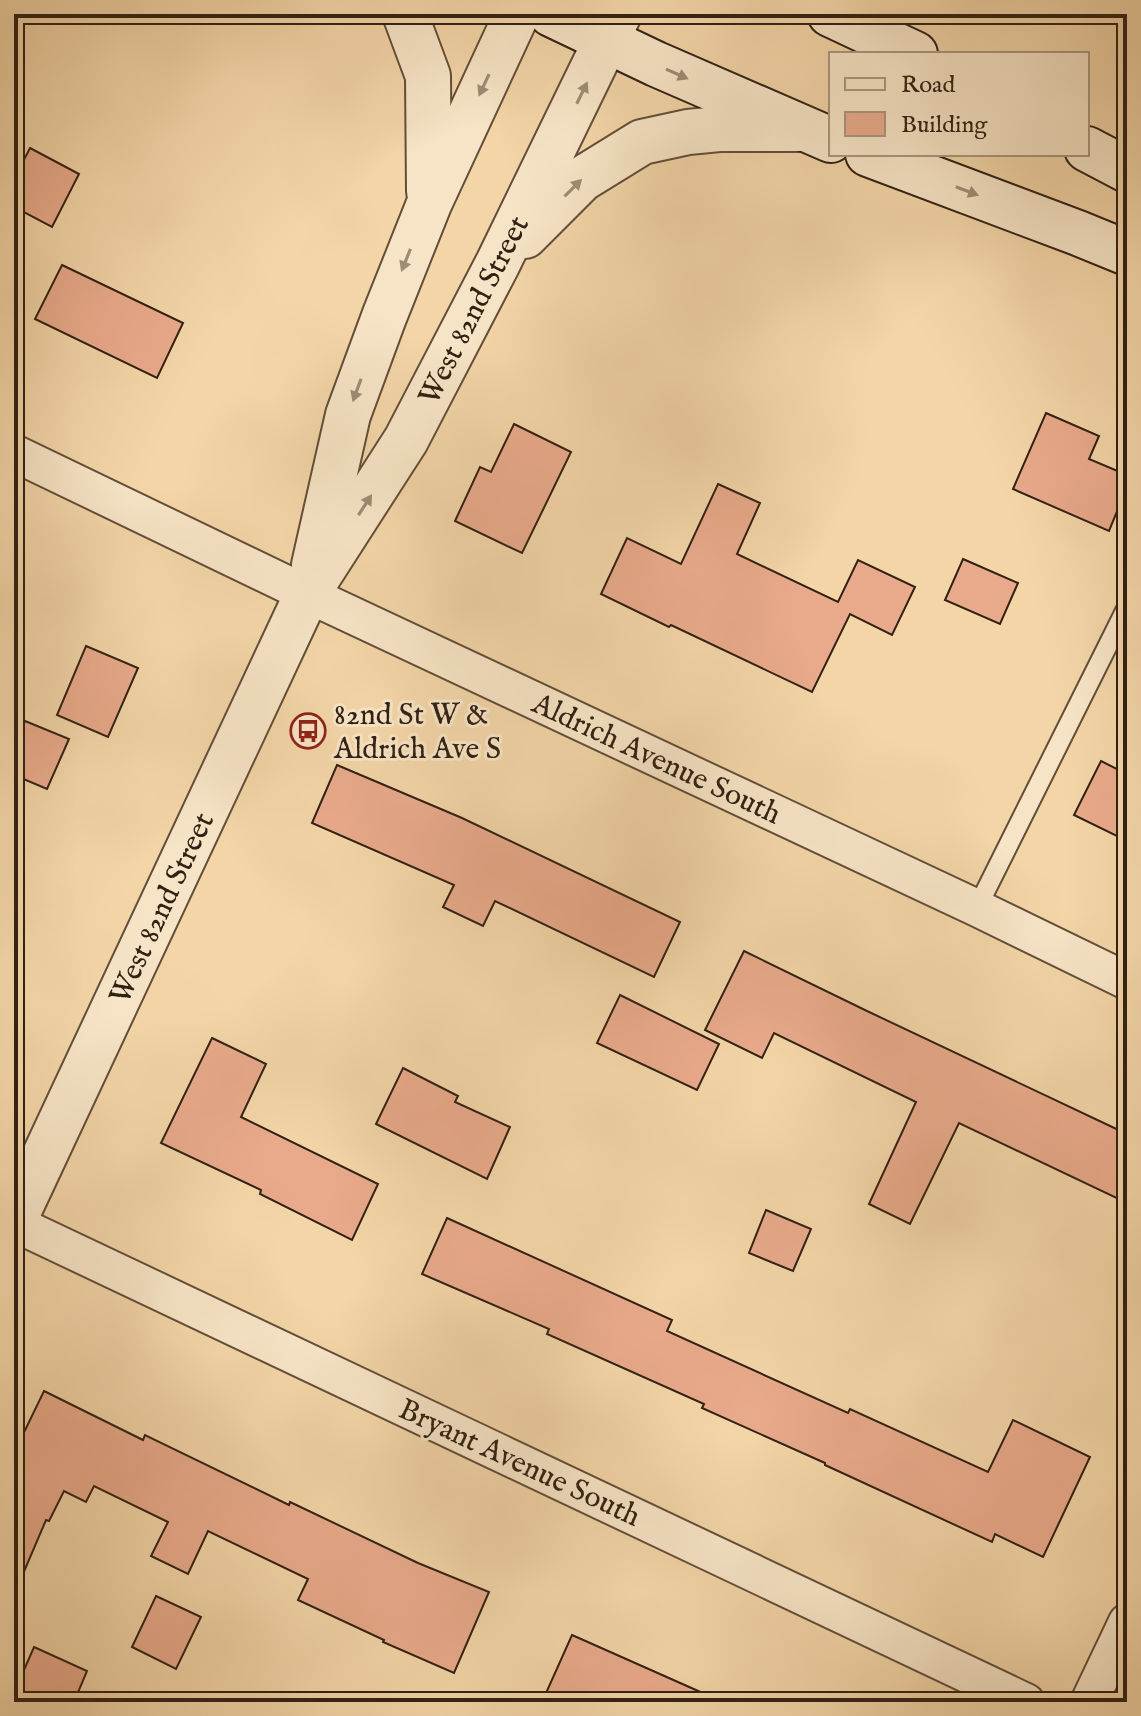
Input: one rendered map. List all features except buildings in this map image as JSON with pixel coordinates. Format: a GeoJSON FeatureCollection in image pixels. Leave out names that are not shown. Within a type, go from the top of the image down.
{"type":"FeatureCollection","features":[{"type":"Feature","properties":{"kind":"street"},"geometry":{"type":"LineString","coordinates":[[405,14],[428,76],[429,204]]}},
{"type":"Feature","properties":{"kind":"street","name":"West 82nd Street"},"geometry":{"type":"LineString","coordinates":[[307,594],[348,415],[429,204],[517,14]]}},
{"type":"Feature","properties":{"kind":"street"},"geometry":{"type":"LineString","coordinates":[[551,14],[612,28],[817,135]]}},
{"type":"Feature","properties":{"kind":"street"},"geometry":{"type":"LineString","coordinates":[[830,14],[911,52]]}},
{"type":"Feature","properties":{"kind":"street","name":"West 82nd Street"},"geometry":{"type":"LineString","coordinates":[[14,1222],[307,594],[406,440],[498,263],[612,28]]}},
{"type":"Feature","properties":{"kind":"street"},"geometry":{"type":"LineString","coordinates":[[498,263],[582,179],[642,142],[719,129],[817,135]]}},
{"type":"Feature","properties":{"kind":"street"},"geometry":{"type":"LineString","coordinates":[[1089,150],[1127,170]]}},
{"type":"Feature","properties":{"kind":"street"},"geometry":{"type":"LineString","coordinates":[[873,156],[1127,253]]}},
{"type":"Feature","properties":{"kind":"street","name":"Aldrich Avenue South"},"geometry":{"type":"LineString","coordinates":[[14,453],[1127,981]]}},
{"type":"Feature","properties":{"kind":"street","name":"Bryant Avenue South"},"geometry":{"type":"LineString","coordinates":[[14,1222],[1026,1702]]}},
{"type":"Feature","properties":{"kind":"street"},"geometry":{"type":"LineString","coordinates":[[1089,1702],[1127,1622]]}},
{"type":"Feature","properties":{"kind":"lane"},"geometry":{"type":"LineString","coordinates":[[977,908],[1127,607]]}},
{"type":"Feature","properties":{"kind":"place","name":"82nd St W & Aldrich Ave S"},"geometry":{"type":"Point","coordinates":[308,731]}}]}
